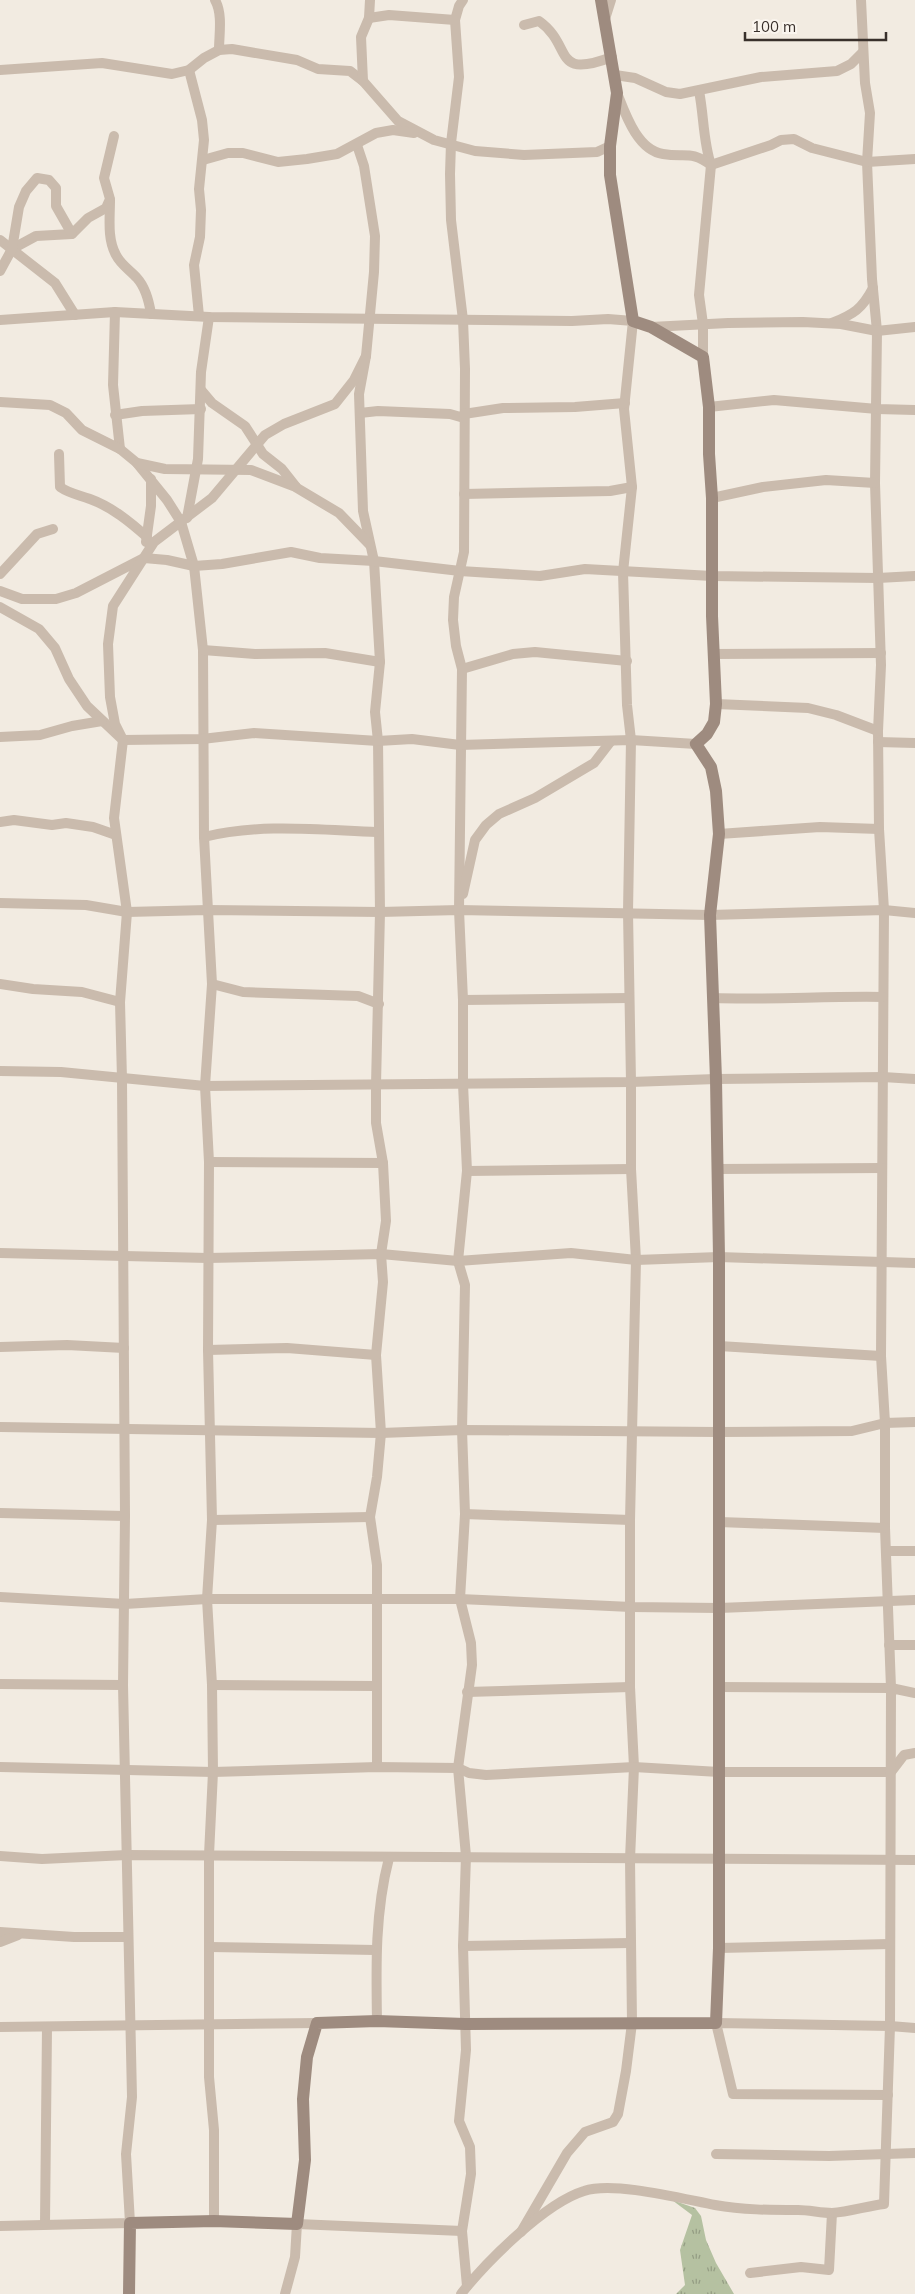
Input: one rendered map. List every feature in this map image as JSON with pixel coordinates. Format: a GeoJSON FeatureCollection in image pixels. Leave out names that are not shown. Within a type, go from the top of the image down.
{"type":"FeatureCollection","features":[{"type":"Feature","properties":{"kind":"street"},"geometry":{"type":"LineString","coordinates":[[214,0],[218,5],[218,50]]}},
{"type":"Feature","properties":{"kind":"street"},"geometry":{"type":"LineString","coordinates":[[363,81],[361,37],[369,18],[370,0]]}},
{"type":"Feature","properties":{"kind":"street"},"geometry":{"type":"LineString","coordinates":[[463,0],[455,20],[459,77],[451,143],[451,220],[463,320],[464,416],[464,552],[453,620],[456,646],[462,669],[459,910],[463,1000],[462,1084],[467,1171],[458,1261],[465,1285],[462,1430],[465,1514],[460,1599],[471,1642],[472,1665],[458,1768],[466,1856],[463,1946],[466,2050],[459,2121],[470,2147],[471,2174],[462,2231],[464,2290]]}},
{"type":"Feature","properties":{"kind":"street"},"geometry":{"type":"LineString","coordinates":[[602,0],[618,93],[635,132],[645,144],[661,154],[697,155],[711,165]]}},
{"type":"Feature","properties":{"kind":"street"},"geometry":{"type":"LineString","coordinates":[[605,19],[611,0]]}},
{"type":"Feature","properties":{"kind":"street"},"geometry":{"type":"LineString","coordinates":[[464,2290],[521,2232],[569,2196],[586,2190],[611,2189],[654,2193],[715,2205],[766,2211],[832,2213],[884,2204],[888,2153],[892,1861],[891,1688],[885,1528],[885,1422],[881,1356],[884,910],[879,829],[878,737],[881,653],[875,483],[877,331],[867,162],[870,114],[863,52],[862,3]]}},
{"type":"Feature","properties":{"kind":"street"},"geometry":{"type":"LineString","coordinates":[[369,18],[389,15],[455,20]]}},
{"type":"Feature","properties":{"kind":"street"},"geometry":{"type":"LineString","coordinates":[[524,25],[539,21],[548,28],[564,58],[572,63],[584,66],[612,57]]}},
{"type":"Feature","properties":{"kind":"street"},"geometry":{"type":"LineString","coordinates":[[0,70],[102,63],[172,74],[189,70],[218,50],[232,49],[297,60],[318,69],[350,71],[363,81],[398,121],[434,140],[451,143],[475,151],[524,156],[597,152],[610,146]]}},
{"type":"Feature","properties":{"kind":"street"},"geometry":{"type":"LineString","coordinates":[[615,75],[642,80],[666,92],[680,94],[699,92],[730,82],[761,77],[837,71],[850,64],[863,52]]}},
{"type":"Feature","properties":{"kind":"street"},"geometry":{"type":"LineString","coordinates":[[189,70],[202,120],[204,140],[199,189],[201,210],[200,237],[194,265],[204,316],[201,409],[196,470],[184,520],[194,566],[203,650],[204,837],[212,984],[205,1086],[209,1162],[208,1350],[212,1520],[208,1599],[212,1685],[213,1772],[209,1855],[209,2077],[214,2130],[214,2221]]}},
{"type":"Feature","properties":{"kind":"street"},"geometry":{"type":"LineString","coordinates":[[0,607],[39,630],[55,648],[69,679],[87,706],[123,740],[202,739],[254,733],[378,741],[412,739],[460,745],[631,740],[696,744],[714,722],[716,704],[713,654],[712,498],[708,407],[703,356],[703,324],[699,295],[711,165],[705,145],[705,123],[699,92]]}},
{"type":"Feature","properties":{"kind":"street"},"geometry":{"type":"LineString","coordinates":[[521,2232],[567,2153],[585,2132],[613,2122],[618,2114],[632,2022],[629,1943],[634,1767],[630,1686],[630,1520],[636,1260],[631,1169],[628,912],[631,740],[627,705],[627,660],[622,572],[632,487],[624,403],[633,321],[610,175],[610,146],[618,93]]}},
{"type":"Feature","properties":{"kind":"street"},"geometry":{"type":"LineString","coordinates":[[202,160],[228,153],[243,153],[278,162],[307,159],[337,154],[357,145],[376,133],[393,130],[420,134]]}},
{"type":"Feature","properties":{"kind":"street"},"geometry":{"type":"LineString","coordinates":[[114,136],[104,178],[110,200],[110,239],[115,254],[125,268],[137,278],[148,297],[152,314]]}},
{"type":"Feature","properties":{"kind":"street"},"geometry":{"type":"LineString","coordinates":[[711,165],[732,156],[772,145],[781,140],[794,139],[812,148],[867,162],[915,159]]}},
{"type":"Feature","properties":{"kind":"street"},"geometry":{"type":"LineString","coordinates":[[357,145],[364,166],[375,236],[374,272],[368,318],[366,356],[359,394],[363,511],[374,561],[380,662],[374,712],[378,741],[377,832],[380,912],[377,961],[379,1004],[376,1123],[383,1163],[386,1221],[381,1254],[383,1282],[376,1355],[381,1433],[377,1477],[370,1517],[377,1566],[377,1768]]}},
{"type":"Feature","properties":{"kind":"street"},"geometry":{"type":"LineString","coordinates":[[0,271],[12,250],[19,207],[26,191],[37,178],[49,180],[56,188],[56,206],[72,234]]}},
{"type":"Feature","properties":{"kind":"street"},"geometry":{"type":"LineString","coordinates":[[12,250],[36,236],[72,234],[88,218],[106,208],[110,200]]}},
{"type":"Feature","properties":{"kind":"street"},"geometry":{"type":"LineString","coordinates":[[0,240],[55,283],[75,315]]}},
{"type":"Feature","properties":{"kind":"street"},"geometry":{"type":"LineString","coordinates":[[831,323],[852,315],[865,302],[873,287]]}},
{"type":"Feature","properties":{"kind":"street"},"geometry":{"type":"LineString","coordinates":[[0,320],[115,312],[204,316],[463,320],[572,321],[608,319],[633,321],[651,328],[703,356]]}},
{"type":"Feature","properties":{"kind":"street"},"geometry":{"type":"LineString","coordinates":[[115,312],[113,385],[120,449]]}},
{"type":"Feature","properties":{"kind":"street"},"geometry":{"type":"LineString","coordinates":[[651,328],[703,324],[831,323],[877,331],[915,327]]}},
{"type":"Feature","properties":{"kind":"street"},"geometry":{"type":"LineString","coordinates":[[129,2294],[130,2223],[126,2154],[132,2097],[123,1685],[126,1516],[123,1430],[124,1255],[120,1002],[127,912],[124,879],[114,818],[123,740],[115,724],[110,697],[108,644],[113,606],[154,542],[212,498],[239,469],[266,435],[284,424],[314,414],[335,404],[354,380],[366,356]]}},
{"type":"Feature","properties":{"kind":"street"},"geometry":{"type":"LineString","coordinates":[[201,390],[212,403],[245,426],[262,454],[282,469],[297,488]]}},
{"type":"Feature","properties":{"kind":"street"},"geometry":{"type":"LineString","coordinates":[[708,407],[774,400],[877,409],[915,410]]}},
{"type":"Feature","properties":{"kind":"street"},"geometry":{"type":"LineString","coordinates":[[0,402],[50,405],[66,413],[82,430],[120,449],[136,463],[184,520]]}},
{"type":"Feature","properties":{"kind":"street"},"geometry":{"type":"LineString","coordinates":[[360,413],[378,411],[464,416],[503,408],[575,407],[624,403]]}},
{"type":"Feature","properties":{"kind":"street"},"geometry":{"type":"LineString","coordinates":[[115,415],[142,411],[201,409]]}},
{"type":"Feature","properties":{"kind":"street"},"geometry":{"type":"LineString","coordinates":[[59,454],[60,487],[68,492],[91,499],[121,515],[147,537]]}},
{"type":"Feature","properties":{"kind":"street"},"geometry":{"type":"LineString","coordinates":[[136,463],[166,469],[251,470],[297,488],[338,513],[370,545]]}},
{"type":"Feature","properties":{"kind":"street"},"geometry":{"type":"LineString","coordinates":[[144,558],[151,506],[151,479]]}},
{"type":"Feature","properties":{"kind":"street"},"geometry":{"type":"LineString","coordinates":[[712,498],[763,487],[826,480],[875,483]]}},
{"type":"Feature","properties":{"kind":"street"},"geometry":{"type":"LineString","coordinates":[[464,494],[610,491],[632,487]]}},
{"type":"Feature","properties":{"kind":"street"},"geometry":{"type":"LineString","coordinates":[[0,574],[37,534],[52,529]]}},
{"type":"Feature","properties":{"kind":"street"},"geometry":{"type":"LineString","coordinates":[[0,591],[22,598],[56,599],[76,592],[144,558],[167,560],[194,566],[222,564],[291,552],[320,558],[374,561],[460,571],[540,576],[585,569],[712,576],[878,578],[915,576]]}},
{"type":"Feature","properties":{"kind":"street"},"geometry":{"type":"LineString","coordinates":[[203,650],[255,654],[325,653],[380,662]]}},
{"type":"Feature","properties":{"kind":"street"},"geometry":{"type":"LineString","coordinates":[[462,669],[514,654],[535,652],[627,660]]}},
{"type":"Feature","properties":{"kind":"street"},"geometry":{"type":"LineString","coordinates":[[713,654],[881,653]]}},
{"type":"Feature","properties":{"kind":"street"},"geometry":{"type":"LineString","coordinates":[[716,704],[808,708],[836,715],[878,737],[915,743]]}},
{"type":"Feature","properties":{"kind":"street"},"geometry":{"type":"LineString","coordinates":[[0,737],[40,735],[72,726],[102,721]]}},
{"type":"Feature","properties":{"kind":"street"},"geometry":{"type":"LineString","coordinates":[[459,910],[476,840],[486,825],[499,814],[550,790],[594,763],[612,741]]}},
{"type":"Feature","properties":{"kind":"street"},"geometry":{"type":"LineString","coordinates":[[696,744],[711,767],[716,791],[719,834],[710,915],[716,1078],[719,1257],[719,1948],[716,2023],[733,2094],[888,2095]]}},
{"type":"Feature","properties":{"kind":"street"},"geometry":{"type":"LineString","coordinates":[[0,822],[14,820],[52,825],[66,823],[93,827],[116,835]]}},
{"type":"Feature","properties":{"kind":"street"},"geometry":{"type":"LineString","coordinates":[[719,834],[820,827],[879,829]]}},
{"type":"Feature","properties":{"kind":"street"},"geometry":{"type":"LineString","coordinates":[[204,837],[227,832],[253,830],[310,829],[377,832]]}},
{"type":"Feature","properties":{"kind":"street"},"geometry":{"type":"LineString","coordinates":[[0,903],[86,904],[127,912],[207,910],[380,912],[459,910],[710,915],[884,910],[915,913]]}},
{"type":"Feature","properties":{"kind":"street"},"geometry":{"type":"LineString","coordinates":[[0,984],[82,992],[120,1002]]}},
{"type":"Feature","properties":{"kind":"street"},"geometry":{"type":"LineString","coordinates":[[212,984],[243,992],[358,996],[379,1004]]}},
{"type":"Feature","properties":{"kind":"street"},"geometry":{"type":"LineString","coordinates":[[713,998],[760,1000],[816,996],[883,997]]}},
{"type":"Feature","properties":{"kind":"street"},"geometry":{"type":"LineString","coordinates":[[463,1000],[629,998]]}},
{"type":"Feature","properties":{"kind":"street"},"geometry":{"type":"LineString","coordinates":[[0,1071],[61,1072],[205,1086],[376,1086],[631,1082],[716,1078],[883,1077],[915,1079]]}},
{"type":"Feature","properties":{"kind":"street"},"geometry":{"type":"LineString","coordinates":[[209,1162],[383,1163]]}},
{"type":"Feature","properties":{"kind":"street"},"geometry":{"type":"LineString","coordinates":[[717,1168],[882,1168]]}},
{"type":"Feature","properties":{"kind":"street"},"geometry":{"type":"LineString","coordinates":[[467,1171],[631,1169]]}},
{"type":"Feature","properties":{"kind":"street"},"geometry":{"type":"LineString","coordinates":[[0,1253],[208,1258],[381,1254],[458,1261],[571,1254],[636,1260],[719,1257],[882,1264],[915,1263]]}},
{"type":"Feature","properties":{"kind":"street"},"geometry":{"type":"LineString","coordinates":[[0,1347],[67,1346],[124,1348]]}},
{"type":"Feature","properties":{"kind":"street"},"geometry":{"type":"LineString","coordinates":[[719,1346],[881,1356]]}},
{"type":"Feature","properties":{"kind":"street"},"geometry":{"type":"LineString","coordinates":[[208,1350],[287,1348],[376,1355]]}},
{"type":"Feature","properties":{"kind":"street"},"geometry":{"type":"LineString","coordinates":[[0,1427],[211,1432],[381,1433],[462,1430],[718,1432],[852,1431],[885,1422],[915,1422]]}},
{"type":"Feature","properties":{"kind":"street"},"geometry":{"type":"LineString","coordinates":[[0,1513],[126,1516]]}},
{"type":"Feature","properties":{"kind":"street"},"geometry":{"type":"LineString","coordinates":[[465,1514],[630,1520]]}},
{"type":"Feature","properties":{"kind":"street"},"geometry":{"type":"LineString","coordinates":[[212,1520],[370,1517]]}},
{"type":"Feature","properties":{"kind":"street"},"geometry":{"type":"LineString","coordinates":[[719,1522],[885,1528]]}},
{"type":"Feature","properties":{"kind":"street"},"geometry":{"type":"LineString","coordinates":[[887,1551],[915,1551]]}},
{"type":"Feature","properties":{"kind":"street"},"geometry":{"type":"LineString","coordinates":[[0,1596],[125,1604],[208,1599],[460,1599],[631,1607],[719,1608],[915,1600]]}},
{"type":"Feature","properties":{"kind":"street"},"geometry":{"type":"LineString","coordinates":[[889,1645],[915,1645]]}},
{"type":"Feature","properties":{"kind":"street"},"geometry":{"type":"LineString","coordinates":[[0,1684],[123,1685]]}},
{"type":"Feature","properties":{"kind":"street"},"geometry":{"type":"LineString","coordinates":[[212,1685],[376,1686]]}},
{"type":"Feature","properties":{"kind":"street"},"geometry":{"type":"LineString","coordinates":[[467,1692],[630,1686]]}},
{"type":"Feature","properties":{"kind":"street"},"geometry":{"type":"LineString","coordinates":[[719,1687],[891,1688],[915,1692]]}},
{"type":"Feature","properties":{"kind":"street"},"geometry":{"type":"LineString","coordinates":[[891,1772],[904,1755],[915,1753]]}},
{"type":"Feature","properties":{"kind":"street"},"geometry":{"type":"LineString","coordinates":[[0,1767],[125,1772],[458,1768],[469,1773],[486,1776],[634,1767],[718,1772],[891,1772]]}},
{"type":"Feature","properties":{"kind":"street"},"geometry":{"type":"LineString","coordinates":[[0,1856],[42,1859],[127,1855],[209,1855],[389,1858],[466,1856],[719,1860],[915,1860]]}},
{"type":"Feature","properties":{"kind":"street"},"geometry":{"type":"LineString","coordinates":[[377,2021],[375,1950],[381,1887],[389,1858]]}},
{"type":"Feature","properties":{"kind":"street"},"geometry":{"type":"LineString","coordinates":[[0,1932],[74,1937],[128,1937]]}},
{"type":"Feature","properties":{"kind":"street"},"geometry":{"type":"LineString","coordinates":[[0,1942],[24,1933]]}},
{"type":"Feature","properties":{"kind":"street"},"geometry":{"type":"LineString","coordinates":[[463,1946],[629,1943]]}},
{"type":"Feature","properties":{"kind":"street"},"geometry":{"type":"LineString","coordinates":[[719,1948],[890,1944]]}},
{"type":"Feature","properties":{"kind":"street"},"geometry":{"type":"LineString","coordinates":[[210,1947],[375,1950]]}},
{"type":"Feature","properties":{"kind":"street"},"geometry":{"type":"LineString","coordinates":[[0,2027],[377,2021],[465,2024],[716,2023],[915,2028]]}},
{"type":"Feature","properties":{"kind":"street"},"geometry":{"type":"LineString","coordinates":[[286,2294],[295,2257],[305,2160],[303,2098],[307,2057],[317,2023]]}},
{"type":"Feature","properties":{"kind":"street"},"geometry":{"type":"LineString","coordinates":[[46,2224],[47,2027]]}},
{"type":"Feature","properties":{"kind":"street"},"geometry":{"type":"LineString","coordinates":[[716,2154],[829,2156],[915,2153]]}},
{"type":"Feature","properties":{"kind":"street"},"geometry":{"type":"LineString","coordinates":[[750,2273],[801,2267],[829,2270],[832,2213]]}},
{"type":"Feature","properties":{"kind":"street"},"geometry":{"type":"LineString","coordinates":[[0,2226],[214,2221],[462,2231]]}},
{"type":"Feature","properties":{"kind":"green space"},"geometry":{"type":"Polygon","coordinates":[[[672,2200],[695,2208],[701,2216],[706,2240],[716,2263],[734,2294],[676,2294],[685,2285],[680,2250],[692,2215],[672,2200]]]}}]}
